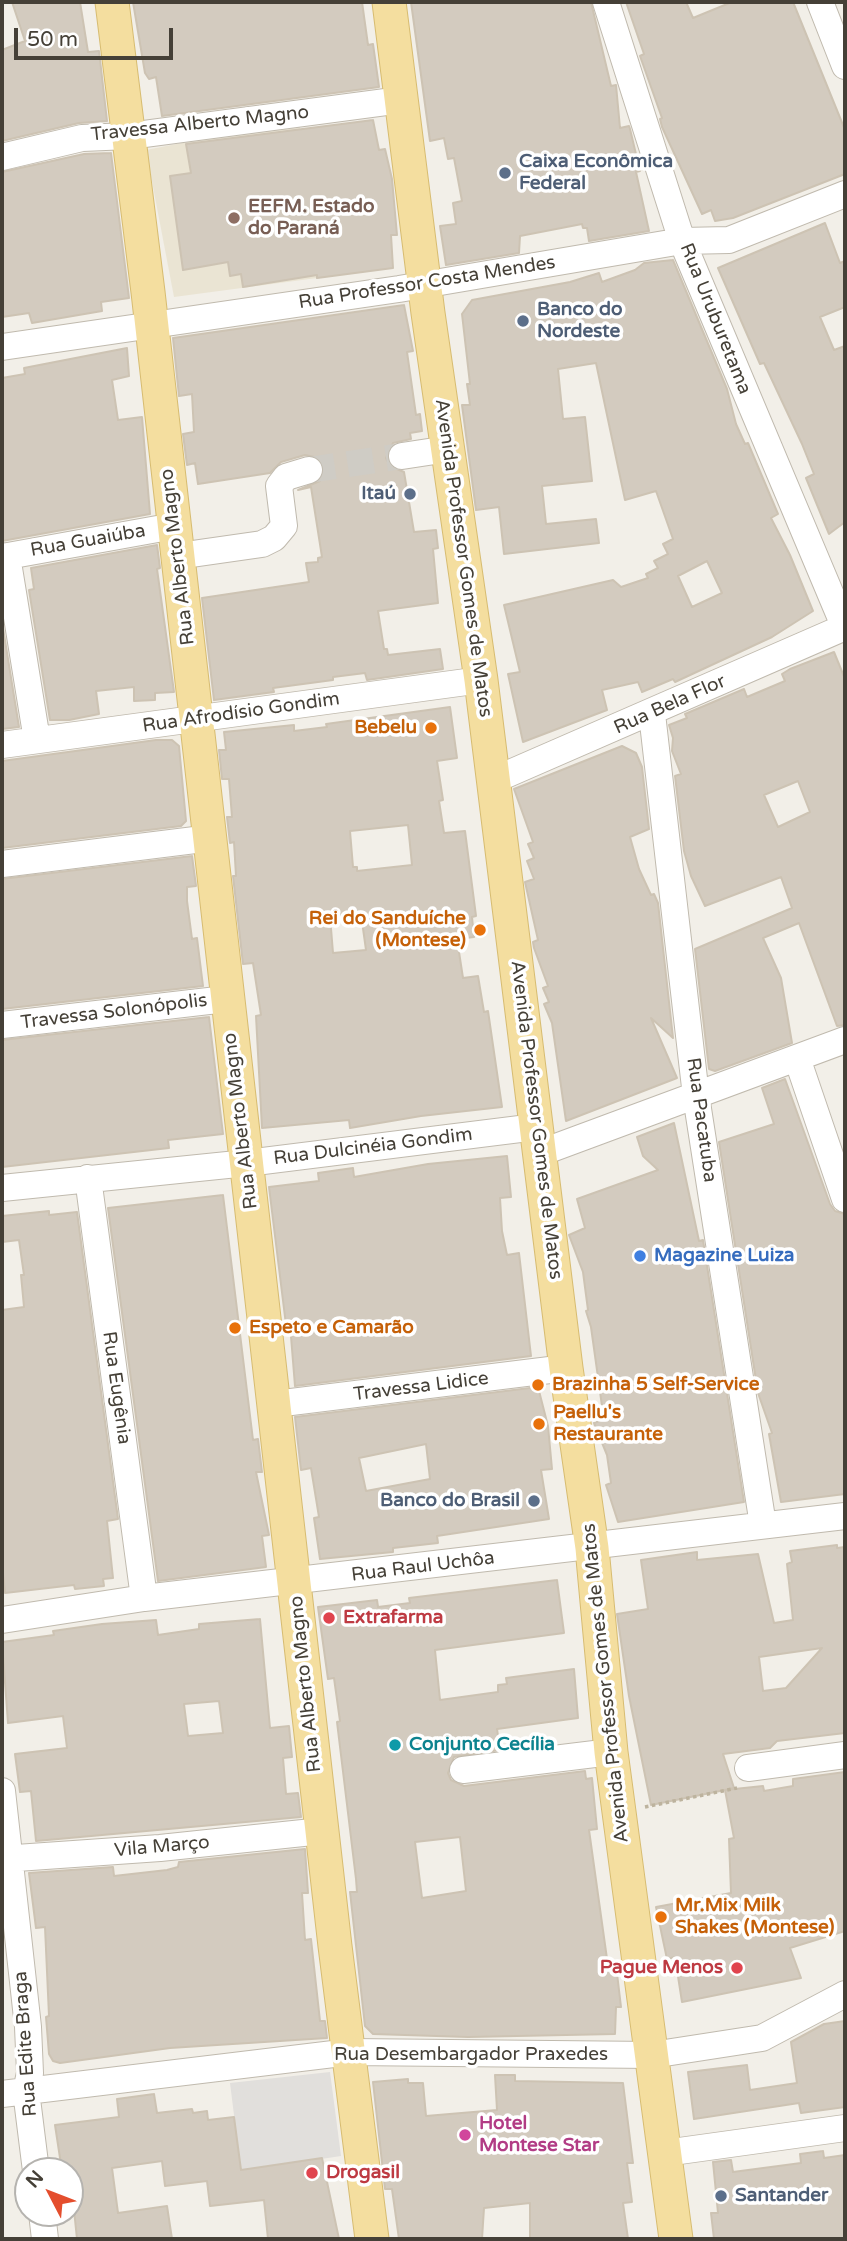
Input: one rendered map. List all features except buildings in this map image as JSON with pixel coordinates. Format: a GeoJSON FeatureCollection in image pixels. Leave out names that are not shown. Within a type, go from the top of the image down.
{"type":"FeatureCollection","features":[{"type":"Feature","properties":{"kind":"main road","name":"Rua Alberto Magno"},"geometry":{"type":"LineString","coordinates":[[112,2],[152,324],[211,838],[226,999],[275,1404],[322,1831],[372,2239]]}},
{"type":"Feature","properties":{"kind":"main road","name":"Avenida Professor Gomes de Matos"},"geometry":{"type":"LineString","coordinates":[[389,2],[425,285],[494,780],[566,1368],[592,1548],[611,1752],[676,2239]]}},
{"type":"Feature","properties":{"kind":"street","name":"Rua Uruburetama"},"geometry":{"type":"LineString","coordinates":[[606,2],[682,241],[845,627]]}},
{"type":"Feature","properties":{"kind":"street"},"geometry":{"type":"LineString","coordinates":[[820,2],[845,66]]}},
{"type":"Feature","properties":{"kind":"street","name":"Travessa Alberto Magno"},"geometry":{"type":"LineString","coordinates":[[2,157],[82,138],[129,135],[401,100]]}},
{"type":"Feature","properties":{"kind":"street","name":"Rua Professor Costa Mendes"},"geometry":{"type":"LineString","coordinates":[[2,347],[425,285],[682,241],[729,240],[845,194]]}},
{"type":"Feature","properties":{"kind":"street"},"geometry":{"type":"LineString","coordinates":[[402,456],[448,449]]}},
{"type":"Feature","properties":{"kind":"street","name":"Rua Guaiúba"},"geometry":{"type":"LineString","coordinates":[[4,556],[176,541],[262,544],[274,538],[284,526],[279,486],[286,477],[309,470]]}},
{"type":"Feature","properties":{"kind":"street"},"geometry":{"type":"LineString","coordinates":[[4,556],[37,740]]}},
{"type":"Feature","properties":{"kind":"street","name":"Rua Bela Flor"},"geometry":{"type":"LineString","coordinates":[[494,780],[652,714],[845,627]]}},
{"type":"Feature","properties":{"kind":"street","name":"Rua Afrodísio Gondim"},"geometry":{"type":"LineString","coordinates":[[2,745],[481,680]]}},
{"type":"Feature","properties":{"kind":"street","name":"Rua Pacatuba"},"geometry":{"type":"LineString","coordinates":[[652,714],[696,1096],[763,1525]]}},
{"type":"Feature","properties":{"kind":"street"},"geometry":{"type":"LineString","coordinates":[[2,864],[211,838]]}},
{"type":"Feature","properties":{"kind":"street","name":"Travessa Solonópolis"},"geometry":{"type":"LineString","coordinates":[[2,1025],[226,999]]}},
{"type":"Feature","properties":{"kind":"street","name":"Rua Dulcinéia Gondim"},"geometry":{"type":"LineString","coordinates":[[2,1188],[247,1163],[538,1140],[696,1096],[845,1040]]}},
{"type":"Feature","properties":{"kind":"street"},"geometry":{"type":"LineString","coordinates":[[797,1058],[845,1199]]}},
{"type":"Feature","properties":{"kind":"street","name":"Rua Eugênia"},"geometry":{"type":"LineString","coordinates":[[88,1178],[144,1598]]}},
{"type":"Feature","properties":{"kind":"street","name":"Travessa Lidice"},"geometry":{"type":"LineString","coordinates":[[275,1404],[566,1368]]}},
{"type":"Feature","properties":{"kind":"street","name":"Rua Raul Uchôa"},"geometry":{"type":"LineString","coordinates":[[2,1620],[144,1598],[592,1548],[845,1516]]}},
{"type":"Feature","properties":{"kind":"street"},"geometry":{"type":"LineString","coordinates":[[463,1770],[611,1752]]}},
{"type":"Feature","properties":{"kind":"street"},"geometry":{"type":"LineString","coordinates":[[748,1768],[845,1755]]}},
{"type":"Feature","properties":{"kind":"street","name":"Rua Edite Braga"},"geometry":{"type":"LineString","coordinates":[[2,1791],[6,1859],[30,2057],[14,2093],[32,2157]]}},
{"type":"Feature","properties":{"kind":"street","name":"Vila Março"},"geometry":{"type":"LineString","coordinates":[[6,1859],[160,1849],[322,1831]]}},
{"type":"Feature","properties":{"kind":"street","name":"Rua Desembargador Praxedes"},"geometry":{"type":"LineString","coordinates":[[14,2093],[350,2052],[652,2055],[762,2038],[845,1994]]}},
{"type":"Feature","properties":{"kind":"street"},"geometry":{"type":"LineString","coordinates":[[665,2153],[845,2128]]}},
{"type":"Feature","properties":{"kind":"path"},"geometry":{"type":"LineString","coordinates":[[620,1813],[752,1785],[748,1768]]}},
{"type":"Feature","properties":{"kind":"shaded area","name":"EEFM. Estado do Paraná"},"geometry":{"type":"Polygon","coordinates":[[[299,120],[317,278],[174,297],[146,150],[299,120]]]}},
{"type":"Feature","properties":{"kind":"shaded area"},"geometry":{"type":"Polygon","coordinates":[[[330,2072],[341,2156],[241,2171],[230,2083],[330,2072]]]}},
{"type":"Feature","properties":{"kind":"tunnel"},"geometry":{"type":"LineString","coordinates":[[309,470],[402,456]]}},
{"type":"Feature","properties":{"kind":"place","name":"Caixa Econômica Federal"},"geometry":{"type":"Point","coordinates":[505,173]}},
{"type":"Feature","properties":{"kind":"place","name":"EEFM. Estado do Paraná"},"geometry":{"type":"Point","coordinates":[234,218]}},
{"type":"Feature","properties":{"kind":"place","name":"Banco do Nordeste"},"geometry":{"type":"Point","coordinates":[523,321]}},
{"type":"Feature","properties":{"kind":"place","name":"Itaú"},"geometry":{"type":"Point","coordinates":[410,494]}},
{"type":"Feature","properties":{"kind":"place","name":"Bebelu"},"geometry":{"type":"Point","coordinates":[431,728]}},
{"type":"Feature","properties":{"kind":"place","name":"Rei do Sanduíche (Montese)"},"geometry":{"type":"Point","coordinates":[480,930]}},
{"type":"Feature","properties":{"kind":"place","name":"Magazine Luiza"},"geometry":{"type":"Point","coordinates":[640,1256]}},
{"type":"Feature","properties":{"kind":"place","name":"Espeto e Camarão"},"geometry":{"type":"Point","coordinates":[235,1328]}},
{"type":"Feature","properties":{"kind":"place","name":"Brazinha 5 Self-Service"},"geometry":{"type":"Point","coordinates":[538,1385]}},
{"type":"Feature","properties":{"kind":"place","name":"Paellu's Restaurante"},"geometry":{"type":"Point","coordinates":[539,1424]}},
{"type":"Feature","properties":{"kind":"place","name":"Banco do Brasil"},"geometry":{"type":"Point","coordinates":[534,1501]}},
{"type":"Feature","properties":{"kind":"place","name":"Extrafarma"},"geometry":{"type":"Point","coordinates":[329,1618]}},
{"type":"Feature","properties":{"kind":"place","name":"Conjunto Cecília"},"geometry":{"type":"Point","coordinates":[395,1745]}},
{"type":"Feature","properties":{"kind":"place","name":"Mr.Mix Milk Shakes (Montese)"},"geometry":{"type":"Point","coordinates":[661,1917]}},
{"type":"Feature","properties":{"kind":"place","name":"Pague Menos"},"geometry":{"type":"Point","coordinates":[737,1968]}},
{"type":"Feature","properties":{"kind":"place","name":"Hotel Montese Star"},"geometry":{"type":"Point","coordinates":[465,2135]}},
{"type":"Feature","properties":{"kind":"place","name":"Drogasil"},"geometry":{"type":"Point","coordinates":[312,2173]}},
{"type":"Feature","properties":{"kind":"place","name":"Santander"},"geometry":{"type":"Point","coordinates":[721,2196]}}]}
